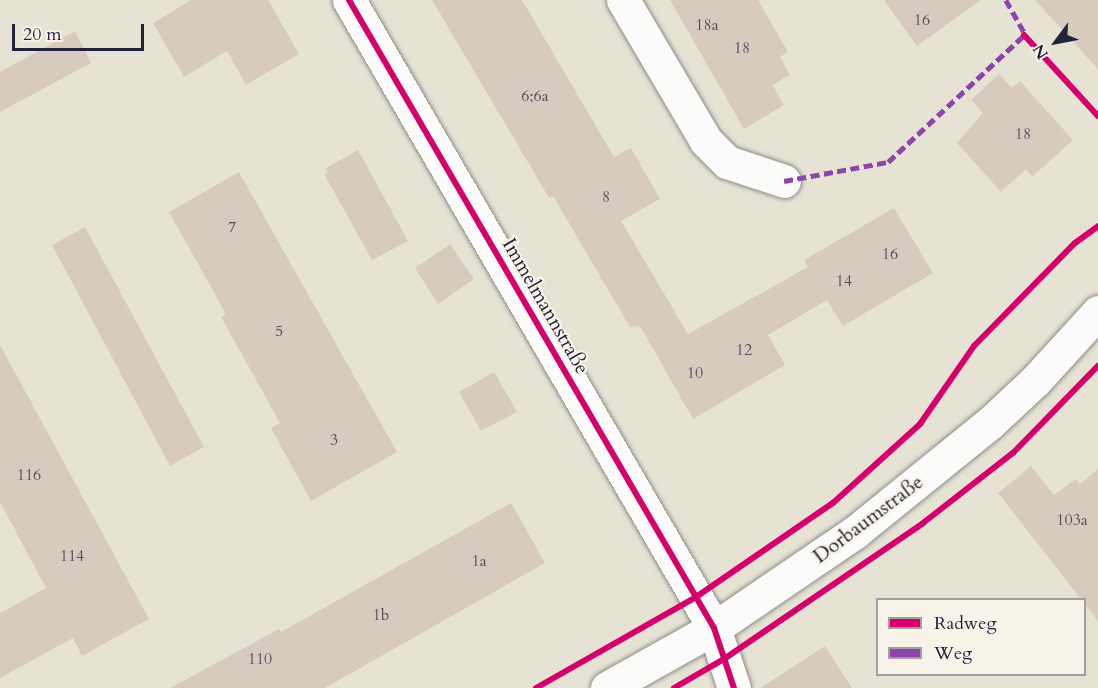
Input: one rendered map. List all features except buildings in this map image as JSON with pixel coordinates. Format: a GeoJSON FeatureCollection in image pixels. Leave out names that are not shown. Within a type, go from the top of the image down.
{"type":"FeatureCollection","features":[{"type":"Feature","properties":{"kind":"street","name":"Immelmannstraße"},"geometry":{"type":"LineString","coordinates":[[349,0],[714,628],[734,688]]}},
{"type":"Feature","properties":{"kind":"street"},"geometry":{"type":"LineString","coordinates":[[623,0],[705,141],[728,162],[784,181]]}},
{"type":"Feature","properties":{"kind":"street","name":"Dorbaumstraße"},"geometry":{"type":"LineString","coordinates":[[607,688],[714,628],[854,533],[990,423],[1098,312]]}},
{"type":"Feature","properties":{"kind":"marked path"},"geometry":{"type":"LineString","coordinates":[[1006,0],[1028,39]]}},
{"type":"Feature","properties":{"kind":"marked path"},"geometry":{"type":"LineString","coordinates":[[784,181],[888,162],[1024,35]]}},
{"type":"Feature","properties":{"kind":"cycle path"},"geometry":{"type":"LineString","coordinates":[[349,0],[714,628],[734,688]]}},
{"type":"Feature","properties":{"kind":"cycle path"},"geometry":{"type":"LineString","coordinates":[[1024,35],[1098,116]]}},
{"type":"Feature","properties":{"kind":"cycle path"},"geometry":{"type":"LineString","coordinates":[[536,688],[696,597],[833,503],[920,424],[974,346],[1075,243],[1098,226]]}},
{"type":"Feature","properties":{"kind":"cycle path"},"geometry":{"type":"LineString","coordinates":[[674,688],[724,659],[923,523],[1013,453],[1098,366]]}}]}
